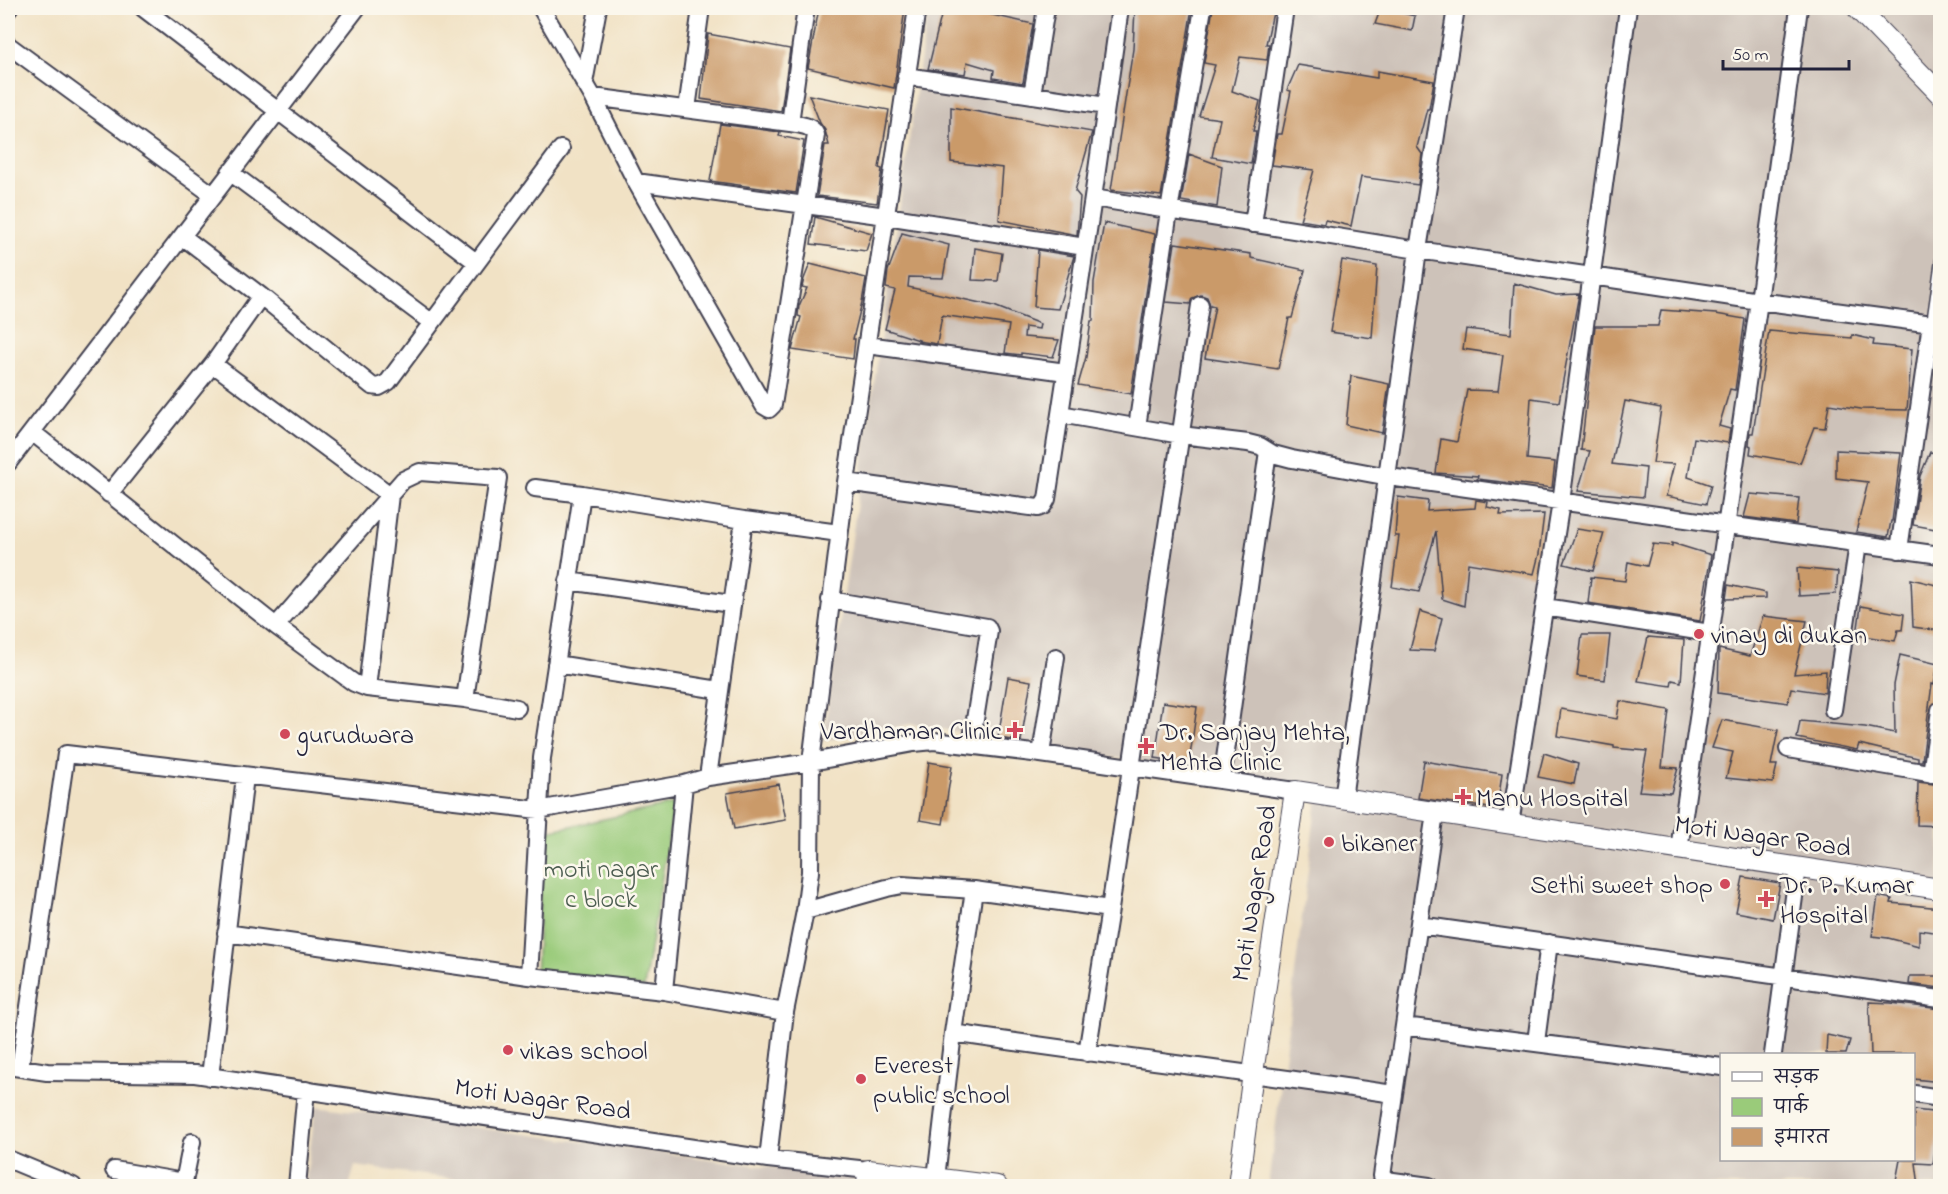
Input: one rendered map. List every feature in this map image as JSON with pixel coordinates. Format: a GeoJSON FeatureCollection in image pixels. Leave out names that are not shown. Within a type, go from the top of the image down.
{"type":"FeatureCollection","features":[{"type":"Feature","properties":{"kind":"street"},"geometry":{"type":"LineString","coordinates":[[8,463],[357,8]]}},
{"type":"Feature","properties":{"kind":"street"},"geometry":{"type":"LineString","coordinates":[[541,8],[589,90],[636,182],[766,409],[769,409],[773,405],[816,135],[814,130],[790,123],[687,109],[589,90]]}},
{"type":"Feature","properties":{"kind":"street"},"geometry":{"type":"LineString","coordinates":[[589,90],[598,8]]}},
{"type":"Feature","properties":{"kind":"street"},"geometry":{"type":"LineString","coordinates":[[687,109],[701,8]]}},
{"type":"Feature","properties":{"kind":"street"},"geometry":{"type":"LineString","coordinates":[[790,123],[807,8]]}},
{"type":"Feature","properties":{"kind":"street"},"geometry":{"type":"LineString","coordinates":[[768,1159],[785,1012],[805,911],[810,872],[811,762],[830,600],[917,8]]}},
{"type":"Feature","properties":{"kind":"street"},"geometry":{"type":"LineString","coordinates":[[1032,95],[1046,8]]}},
{"type":"Feature","properties":{"kind":"street"},"geometry":{"type":"LineString","coordinates":[[846,482],[1038,508],[1043,506],[1047,499],[1120,8]]}},
{"type":"Feature","properties":{"kind":"street"},"geometry":{"type":"LineString","coordinates":[[1137,427],[1203,8]]}},
{"type":"Feature","properties":{"kind":"street"},"geometry":{"type":"LineString","coordinates":[[1253,224],[1285,8]]}},
{"type":"Feature","properties":{"kind":"street"},"geometry":{"type":"LineString","coordinates":[[1343,799],[1389,477],[1418,250],[1456,8]]}},
{"type":"Feature","properties":{"kind":"street"},"geometry":{"type":"LineString","coordinates":[[1510,824],[1561,502],[1628,8]]}},
{"type":"Feature","properties":{"kind":"street"},"geometry":{"type":"LineString","coordinates":[[1679,849],[1799,8]]}},
{"type":"Feature","properties":{"kind":"street"},"geometry":{"type":"LineString","coordinates":[[1857,8],[1941,94]]}},
{"type":"Feature","properties":{"kind":"street"},"geometry":{"type":"LineString","coordinates":[[150,9],[278,111],[476,262]]}},
{"type":"Feature","properties":{"kind":"street"},"geometry":{"type":"LineString","coordinates":[[8,45],[213,195]]}},
{"type":"Feature","properties":{"kind":"street"},"geometry":{"type":"LineString","coordinates":[[906,76],[1106,106]]}},
{"type":"Feature","properties":{"kind":"street"},"geometry":{"type":"LineString","coordinates":[[182,236],[261,296],[372,386],[384,386],[561,149]]}},
{"type":"Feature","properties":{"kind":"street"},"geometry":{"type":"LineString","coordinates":[[230,172],[431,322]]}},
{"type":"Feature","properties":{"kind":"street"},"geometry":{"type":"LineString","coordinates":[[636,182],[886,216],[1085,247]]}},
{"type":"Feature","properties":{"kind":"street"},"geometry":{"type":"LineString","coordinates":[[1093,198],[1759,301],[1936,324],[1899,550]]}},
{"type":"Feature","properties":{"kind":"street"},"geometry":{"type":"LineString","coordinates":[[109,494],[213,364],[261,296]]}},
{"type":"Feature","properties":{"kind":"street"},"geometry":{"type":"LineString","coordinates":[[1087,1053],[1200,305]]}},
{"type":"Feature","properties":{"kind":"street"},"geometry":{"type":"LineString","coordinates":[[867,345],[1066,372]]}},
{"type":"Feature","properties":{"kind":"street"},"geometry":{"type":"LineString","coordinates":[[213,364],[390,495]]}},
{"type":"Feature","properties":{"kind":"street"},"geometry":{"type":"LineString","coordinates":[[1060,414],[1181,435],[1248,443],[1292,459],[1389,477],[1941,555]]}},
{"type":"Feature","properties":{"kind":"street"},"geometry":{"type":"LineString","coordinates":[[32,432],[276,626],[354,683],[367,688],[465,699],[517,708]]}},
{"type":"Feature","properties":{"kind":"street"},"geometry":{"type":"LineString","coordinates":[[1222,780],[1268,451]]}},
{"type":"Feature","properties":{"kind":"street"},"geometry":{"type":"LineString","coordinates":[[276,626],[403,480],[420,472],[498,478],[465,699]]}},
{"type":"Feature","properties":{"kind":"street"},"geometry":{"type":"LineString","coordinates":[[535,488],[839,533]]}},
{"type":"Feature","properties":{"kind":"street"},"geometry":{"type":"LineString","coordinates":[[529,976],[542,758],[582,494]]}},
{"type":"Feature","properties":{"kind":"street"},"geometry":{"type":"LineString","coordinates":[[367,688],[390,495]]}},
{"type":"Feature","properties":{"kind":"street"},"geometry":{"type":"LineString","coordinates":[[708,777],[744,520]]}},
{"type":"Feature","properties":{"kind":"street"},"geometry":{"type":"LineString","coordinates":[[1833,710],[1858,544]]}},
{"type":"Feature","properties":{"kind":"street"},"geometry":{"type":"LineString","coordinates":[[568,581],[731,604]]}},
{"type":"Feature","properties":{"kind":"street"},"geometry":{"type":"LineString","coordinates":[[830,600],[987,627],[987,641],[971,745]]}},
{"type":"Feature","properties":{"kind":"street"},"geometry":{"type":"LineString","coordinates":[[1545,607],[1710,633]]}},
{"type":"Feature","properties":{"kind":"street"},"geometry":{"type":"LineString","coordinates":[[1041,754],[1056,657]]}},
{"type":"Feature","properties":{"kind":"street"},"geometry":{"type":"LineString","coordinates":[[556,664],[719,690]]}},
{"type":"Feature","properties":{"kind":"street"},"geometry":{"type":"LineString","coordinates":[[1788,749],[1936,775],[1941,710]]}},
{"type":"Feature","properties":{"kind":"street"},"geometry":{"type":"LineString","coordinates":[[14,1067],[66,753],[538,810],[684,784],[708,777],[811,762],[914,742],[934,741],[1129,766],[1295,791]]}},
{"type":"Feature","properties":{"kind":"street"},"geometry":{"type":"LineString","coordinates":[[210,1077],[245,776]]}},
{"type":"Feature","properties":{"kind":"street"},"geometry":{"type":"LineString","coordinates":[[664,991],[684,784]]}},
{"type":"Feature","properties":{"kind":"street","name":"Moti Nagar Road"},"geometry":{"type":"LineString","coordinates":[[1238,1186],[1252,1073],[1295,791],[1941,889]]}},
{"type":"Feature","properties":{"kind":"street"},"geometry":{"type":"LineString","coordinates":[[1429,1186],[1386,1180],[1382,1176],[1435,813]]}},
{"type":"Feature","properties":{"kind":"street"},"geometry":{"type":"LineString","coordinates":[[1773,1053],[1798,867]]}},
{"type":"Feature","properties":{"kind":"street"},"geometry":{"type":"LineString","coordinates":[[805,911],[902,885],[974,890],[1110,909]]}},
{"type":"Feature","properties":{"kind":"street"},"geometry":{"type":"LineString","coordinates":[[936,1178],[953,1033],[974,890]]}},
{"type":"Feature","properties":{"kind":"street"},"geometry":{"type":"LineString","coordinates":[[1419,925],[1941,999]]}},
{"type":"Feature","properties":{"kind":"street"},"geometry":{"type":"LineString","coordinates":[[226,933],[529,976],[664,991],[785,1012]]}},
{"type":"Feature","properties":{"kind":"street"},"geometry":{"type":"LineString","coordinates":[[1536,1042],[1549,944]]}},
{"type":"Feature","properties":{"kind":"street"},"geometry":{"type":"LineString","coordinates":[[1404,1026],[1720,1067]]}},
{"type":"Feature","properties":{"kind":"street"},"geometry":{"type":"LineString","coordinates":[[953,1033],[1393,1094]]}},
{"type":"Feature","properties":{"kind":"street","name":"Moti Nagar Road"},"geometry":{"type":"LineString","coordinates":[[14,1067],[47,1072],[195,1074],[768,1159],[867,1178],[936,1178],[997,1186]]}},
{"type":"Feature","properties":{"kind":"street"},"geometry":{"type":"LineString","coordinates":[[297,1186],[306,1090]]}},
{"type":"Feature","properties":{"kind":"street"},"geometry":{"type":"LineString","coordinates":[[1915,1094],[1941,1098]]}},
{"type":"Feature","properties":{"kind":"street"},"geometry":{"type":"LineString","coordinates":[[114,1170],[184,1184],[192,1142]]}},
{"type":"Feature","properties":{"kind":"street"},"geometry":{"type":"LineString","coordinates":[[8,1159],[73,1186]]}},
{"type":"Feature","properties":{"kind":"lane"},"geometry":{"type":"LineString","coordinates":[[1936,324],[1941,260]]}},
{"type":"Feature","properties":{"kind":"shaded area"},"geometry":{"type":"Polygon","coordinates":[[[928,8],[1940,8],[1940,1186],[1268,1186],[1318,791],[911,724],[823,741],[928,8]]]}},
{"type":"Feature","properties":{"kind":"shaded area"},"geometry":{"type":"Polygon","coordinates":[[[316,1106],[910,1186],[509,1186],[355,1166],[349,1186],[305,1186],[316,1106]]]}},
{"type":"Feature","properties":{"kind":"green space","name":"moti nagar c block"},"geometry":{"type":"Polygon","coordinates":[[[674,804],[644,987],[536,976],[543,832],[674,804]]]}},
{"type":"Feature","properties":{"kind":"building"},"geometry":{"type":"Polygon","coordinates":[[[819,8],[905,8],[894,88],[808,68],[819,8]]]}},
{"type":"Feature","properties":{"kind":"building"},"geometry":{"type":"Polygon","coordinates":[[[943,8],[984,8],[983,13],[1033,24],[1023,83],[993,78],[994,70],[967,62],[965,74],[928,69],[943,8]]]}},
{"type":"Feature","properties":{"kind":"building"},"geometry":{"type":"Polygon","coordinates":[[[1135,8],[1192,8],[1161,196],[1111,190],[1133,49],[1135,8]]]}},
{"type":"Feature","properties":{"kind":"building"},"geometry":{"type":"Polygon","coordinates":[[[1213,8],[1274,8],[1266,44],[1269,44],[1267,60],[1240,57],[1232,91],[1260,101],[1253,131],[1256,131],[1251,164],[1212,157],[1220,119],[1199,116],[1215,65],[1204,63],[1213,8]]]}},
{"type":"Feature","properties":{"kind":"building"},"geometry":{"type":"Polygon","coordinates":[[[1381,8],[1415,16],[1412,31],[1375,24],[1381,8]]]}},
{"type":"Feature","properties":{"kind":"building"},"geometry":{"type":"Polygon","coordinates":[[[708,34],[790,49],[781,111],[701,99],[708,34]]]}},
{"type":"Feature","properties":{"kind":"building"},"geometry":{"type":"Polygon","coordinates":[[[1298,65],[1377,78],[1377,71],[1434,81],[1429,109],[1427,109],[1417,147],[1422,154],[1418,185],[1361,177],[1351,226],[1325,220],[1324,224],[1300,220],[1314,170],[1272,165],[1277,134],[1282,134],[1291,91],[1287,90],[1298,65]]]}},
{"type":"Feature","properties":{"kind":"building"},"geometry":{"type":"Polygon","coordinates":[[[809,95],[889,110],[879,168],[882,169],[877,203],[817,196],[825,145],[829,145],[825,130],[809,95]]]}},
{"type":"Feature","properties":{"kind":"building"},"geometry":{"type":"Polygon","coordinates":[[[951,107],[1092,132],[1075,191],[1080,197],[1077,235],[999,220],[1003,168],[951,162],[951,107]]]}},
{"type":"Feature","properties":{"kind":"building"},"geometry":{"type":"Polygon","coordinates":[[[720,124],[780,132],[779,136],[804,141],[796,193],[710,181],[720,124]]]}},
{"type":"Feature","properties":{"kind":"building"},"geometry":{"type":"Polygon","coordinates":[[[1189,154],[1222,166],[1217,207],[1181,201],[1189,154]]]}},
{"type":"Feature","properties":{"kind":"building"},"geometry":{"type":"Polygon","coordinates":[[[815,217],[872,233],[866,251],[811,244],[815,217]]]}},
{"type":"Feature","properties":{"kind":"building"},"geometry":{"type":"Polygon","coordinates":[[[1104,223],[1155,234],[1131,394],[1078,385],[1086,357],[1091,321],[1093,321],[1094,282],[1104,223]]]}},
{"type":"Feature","properties":{"kind":"building"},"geometry":{"type":"Polygon","coordinates":[[[902,233],[949,245],[943,278],[909,277],[908,287],[994,306],[1040,324],[1039,329],[1025,327],[1024,337],[1059,340],[1053,357],[1005,353],[1009,325],[942,315],[937,344],[918,341],[885,329],[895,290],[886,288],[888,271],[902,233]]]}},
{"type":"Feature","properties":{"kind":"building"},"geometry":{"type":"Polygon","coordinates":[[[1175,243],[1251,254],[1251,258],[1305,270],[1292,318],[1289,318],[1278,369],[1205,358],[1215,306],[1210,305],[1207,297],[1201,295],[1192,298],[1190,304],[1166,302],[1175,243]]]}},
{"type":"Feature","properties":{"kind":"building"},"geometry":{"type":"Polygon","coordinates":[[[975,248],[1002,253],[998,281],[972,280],[975,248]]]}},
{"type":"Feature","properties":{"kind":"building"},"geometry":{"type":"Polygon","coordinates":[[[1038,250],[1074,256],[1058,309],[1034,307],[1038,250]]]}},
{"type":"Feature","properties":{"kind":"building"},"geometry":{"type":"Polygon","coordinates":[[[1342,260],[1377,266],[1372,338],[1330,332],[1342,260]]]}},
{"type":"Feature","properties":{"kind":"building"},"geometry":{"type":"Polygon","coordinates":[[[810,264],[866,278],[853,339],[855,339],[853,359],[792,350],[801,317],[798,316],[799,306],[807,288],[802,287],[810,264]]]}},
{"type":"Feature","properties":{"kind":"building"},"geometry":{"type":"Polygon","coordinates":[[[1514,283],[1556,295],[1579,294],[1559,402],[1531,398],[1527,459],[1555,462],[1552,488],[1477,479],[1478,476],[1436,473],[1441,439],[1457,442],[1467,390],[1498,391],[1503,355],[1463,349],[1466,329],[1511,334],[1514,283]]]}},
{"type":"Feature","properties":{"kind":"building"},"geometry":{"type":"Polygon","coordinates":[[[1661,310],[1716,314],[1745,319],[1735,390],[1730,389],[1719,426],[1730,429],[1728,443],[1694,438],[1688,477],[1711,485],[1706,504],[1666,496],[1674,464],[1653,463],[1661,408],[1625,401],[1612,464],[1646,468],[1643,497],[1578,491],[1590,451],[1581,450],[1595,326],[1658,326],[1661,310]]]}},
{"type":"Feature","properties":{"kind":"building"},"geometry":{"type":"Polygon","coordinates":[[[1769,331],[1852,338],[1852,335],[1874,340],[1873,345],[1912,349],[1907,410],[1861,409],[1829,404],[1825,428],[1814,427],[1800,463],[1750,454],[1750,433],[1753,433],[1769,331]]]}},
{"type":"Feature","properties":{"kind":"building"},"geometry":{"type":"Polygon","coordinates":[[[1351,376],[1389,384],[1382,433],[1346,425],[1351,376]]]}},
{"type":"Feature","properties":{"kind":"building"},"geometry":{"type":"Polygon","coordinates":[[[1836,450],[1901,453],[1888,537],[1856,532],[1868,482],[1836,478],[1836,450]]]}},
{"type":"Feature","properties":{"kind":"building"},"geometry":{"type":"Polygon","coordinates":[[[1930,452],[1941,454],[1941,530],[1913,525],[1920,476],[1930,452]]]}},
{"type":"Feature","properties":{"kind":"building"},"geometry":{"type":"Polygon","coordinates":[[[1750,494],[1799,498],[1796,524],[1744,517],[1750,494]]]}},
{"type":"Feature","properties":{"kind":"building"},"geometry":{"type":"Polygon","coordinates":[[[1398,497],[1428,501],[1427,511],[1475,508],[1476,500],[1488,502],[1487,507],[1501,510],[1500,515],[1544,514],[1534,574],[1468,563],[1464,606],[1442,599],[1436,531],[1419,592],[1392,587],[1399,536],[1395,536],[1398,497]]]}},
{"type":"Feature","properties":{"kind":"building"},"geometry":{"type":"Polygon","coordinates":[[[1577,529],[1604,533],[1593,571],[1564,564],[1577,529]]]}},
{"type":"Feature","properties":{"kind":"building"},"geometry":{"type":"Polygon","coordinates":[[[1672,543],[1711,555],[1700,621],[1588,603],[1591,577],[1625,581],[1628,562],[1647,566],[1653,544],[1672,546],[1672,543]]]}},
{"type":"Feature","properties":{"kind":"building"},"geometry":{"type":"Polygon","coordinates":[[[1797,568],[1838,572],[1836,594],[1799,596],[1797,568]]]}},
{"type":"Feature","properties":{"kind":"building"},"geometry":{"type":"Polygon","coordinates":[[[1911,579],[1941,586],[1941,631],[1913,627],[1911,579]]]}},
{"type":"Feature","properties":{"kind":"building"},"geometry":{"type":"Polygon","coordinates":[[[1728,585],[1766,593],[1766,598],[1726,599],[1728,585]]]}},
{"type":"Feature","properties":{"kind":"building"},"geometry":{"type":"Polygon","coordinates":[[[1861,606],[1904,614],[1902,630],[1898,630],[1895,641],[1857,635],[1861,606]]]}},
{"type":"Feature","properties":{"kind":"building"},"geometry":{"type":"Polygon","coordinates":[[[1420,611],[1442,618],[1434,651],[1410,650],[1420,611]]]}},
{"type":"Feature","properties":{"kind":"building"},"geometry":{"type":"Polygon","coordinates":[[[1763,616],[1807,621],[1794,674],[1826,671],[1825,693],[1791,688],[1788,703],[1718,693],[1719,649],[1750,656],[1763,616]]]}},
{"type":"Feature","properties":{"kind":"building"},"geometry":{"type":"Polygon","coordinates":[[[1582,635],[1610,635],[1605,680],[1577,676],[1582,635]]]}},
{"type":"Feature","properties":{"kind":"building"},"geometry":{"type":"Polygon","coordinates":[[[1648,637],[1684,640],[1681,682],[1672,680],[1671,686],[1638,681],[1648,637]]]}},
{"type":"Feature","properties":{"kind":"building"},"geometry":{"type":"Polygon","coordinates":[[[1900,655],[1938,664],[1934,685],[1932,684],[1922,761],[1918,761],[1918,758],[1859,744],[1857,750],[1797,738],[1800,721],[1865,727],[1895,733],[1894,685],[1900,655]]]}},
{"type":"Feature","properties":{"kind":"building"},"geometry":{"type":"Polygon","coordinates":[[[1008,677],[1031,681],[1021,741],[998,738],[1008,677]]]}},
{"type":"Feature","properties":{"kind":"building"},"geometry":{"type":"Polygon","coordinates":[[[1620,701],[1669,710],[1662,767],[1678,768],[1671,793],[1639,791],[1647,751],[1614,748],[1614,746],[1557,736],[1561,709],[1617,719],[1620,701]]]}},
{"type":"Feature","properties":{"kind":"building"},"geometry":{"type":"Polygon","coordinates":[[[1163,702],[1197,707],[1189,763],[1155,758],[1163,702]]]}},
{"type":"Feature","properties":{"kind":"building"},"geometry":{"type":"Polygon","coordinates":[[[1722,720],[1778,730],[1771,765],[1777,765],[1773,783],[1726,778],[1733,752],[1712,748],[1722,720]]]}},
{"type":"Feature","properties":{"kind":"building"},"geometry":{"type":"Polygon","coordinates":[[[1544,753],[1578,764],[1574,784],[1538,777],[1544,753]]]}},
{"type":"Feature","properties":{"kind":"building"},"geometry":{"type":"Polygon","coordinates":[[[1424,761],[1502,774],[1497,809],[1418,798],[1424,761]]]}},
{"type":"Feature","properties":{"kind":"building"},"geometry":{"type":"Polygon","coordinates":[[[929,762],[952,766],[943,824],[920,820],[929,762]]]}},
{"type":"Feature","properties":{"kind":"building"},"geometry":{"type":"Polygon","coordinates":[[[1918,782],[1941,785],[1941,826],[1917,825],[1918,782]]]}},
{"type":"Feature","properties":{"kind":"building"},"geometry":{"type":"Polygon","coordinates":[[[779,784],[786,820],[734,829],[727,793],[779,784]]]}},
{"type":"Feature","properties":{"kind":"building"},"geometry":{"type":"Polygon","coordinates":[[[1743,877],[1780,883],[1773,919],[1736,912],[1743,877]]]}},
{"type":"Feature","properties":{"kind":"building"},"geometry":{"type":"Polygon","coordinates":[[[1878,896],[1892,899],[1891,903],[1941,908],[1941,933],[1919,930],[1919,946],[1872,936],[1878,896]]]}},
{"type":"Feature","properties":{"kind":"building"},"geometry":{"type":"Polygon","coordinates":[[[1910,976],[1941,976],[1941,988],[1909,984],[1910,976]]]}},
{"type":"Feature","properties":{"kind":"building"},"geometry":{"type":"Polygon","coordinates":[[[1869,1002],[1941,1009],[1941,1082],[1915,1079],[1915,1053],[1871,1053],[1869,1002]]]}},
{"type":"Feature","properties":{"kind":"building"},"geometry":{"type":"Polygon","coordinates":[[[1827,1035],[1850,1040],[1846,1053],[1826,1053],[1827,1035]]]}},
{"type":"Feature","properties":{"kind":"building"},"geometry":{"type":"Polygon","coordinates":[[[1915,1110],[1941,1113],[1933,1164],[1916,1163],[1919,1186],[1895,1186],[1900,1161],[1915,1161],[1915,1110]]]}},
{"type":"Feature","properties":{"kind":"place","name":"vinay di dukan"},"geometry":{"type":"Point","coordinates":[1699,634]}},
{"type":"Feature","properties":{"kind":"place","name":"Vardhaman Clinic"},"geometry":{"type":"Point","coordinates":[1015,730]}},
{"type":"Feature","properties":{"kind":"place","name":"gurudwara"},"geometry":{"type":"Point","coordinates":[285,734]}},
{"type":"Feature","properties":{"kind":"place","name":"Dr. Sanjay Mehta, Mehta Clinic"},"geometry":{"type":"Point","coordinates":[1146,746]}},
{"type":"Feature","properties":{"kind":"place","name":"Manu Hospital"},"geometry":{"type":"Point","coordinates":[1463,797]}},
{"type":"Feature","properties":{"kind":"place","name":"bikaner"},"geometry":{"type":"Point","coordinates":[1329,842]}},
{"type":"Feature","properties":{"kind":"place","name":"Sethi sweet shop"},"geometry":{"type":"Point","coordinates":[1725,884]}},
{"type":"Feature","properties":{"kind":"place","name":"Dr. P. Kumar Hospital"},"geometry":{"type":"Point","coordinates":[1766,899]}},
{"type":"Feature","properties":{"kind":"place","name":"vikas school"},"geometry":{"type":"Point","coordinates":[508,1050]}},
{"type":"Feature","properties":{"kind":"place","name":"Everest public school"},"geometry":{"type":"Point","coordinates":[861,1079]}}]}
